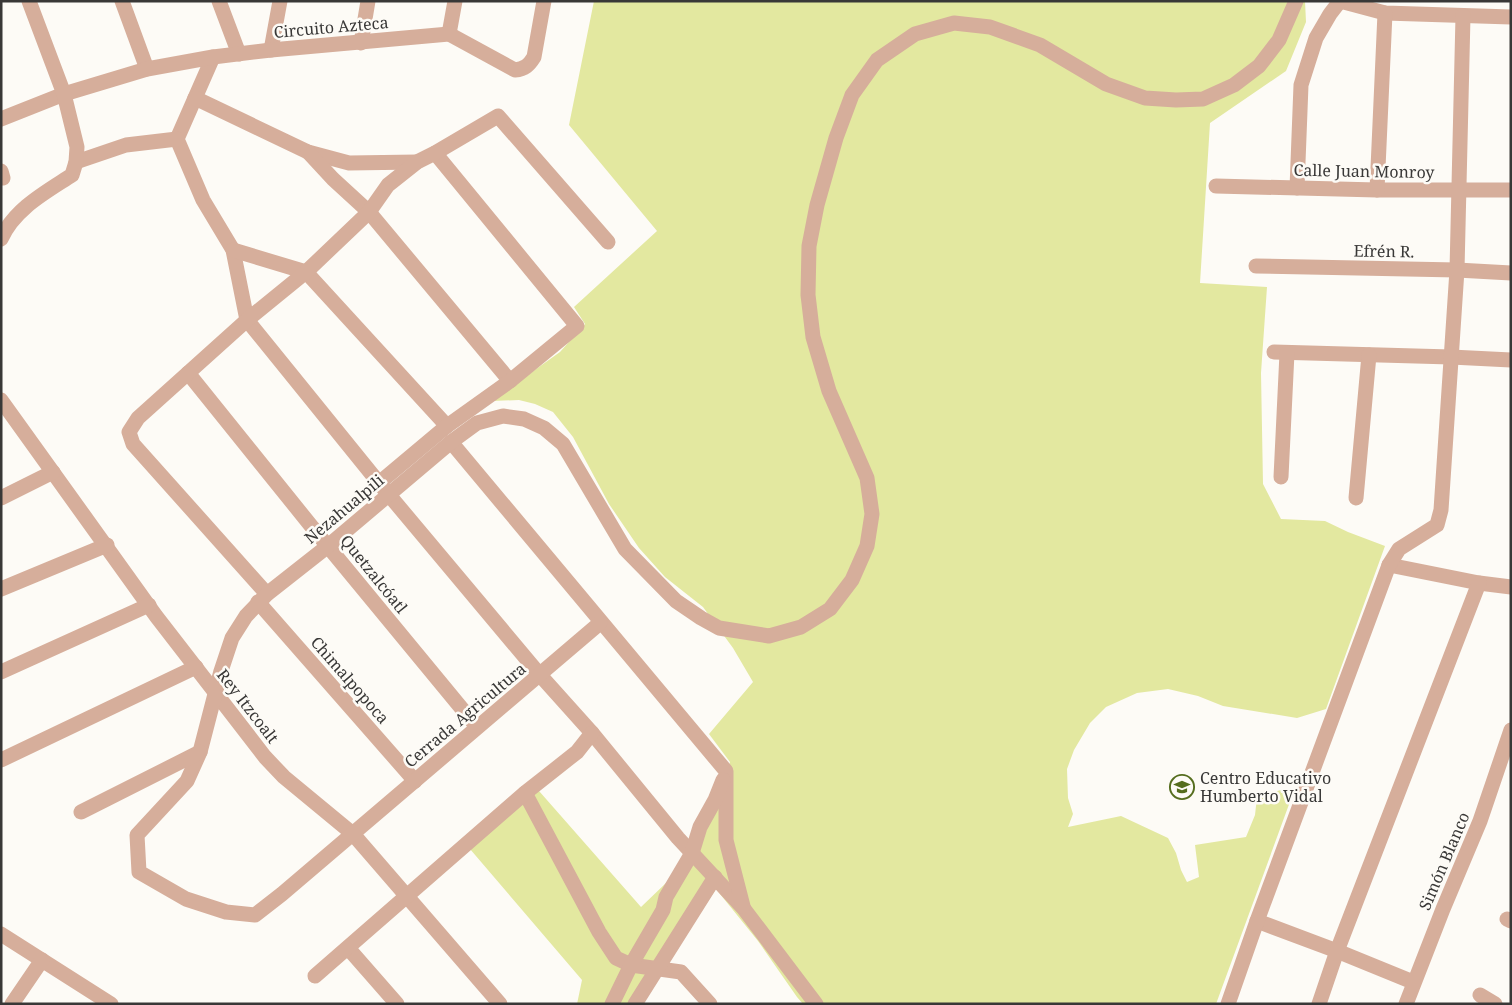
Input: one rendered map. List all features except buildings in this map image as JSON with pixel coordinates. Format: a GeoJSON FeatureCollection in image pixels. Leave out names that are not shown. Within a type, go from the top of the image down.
{"type":"FeatureCollection","features":[{"type":"Feature","properties":{"kind":"street"},"geometry":{"type":"LineString","coordinates":[[1,239],[6,228],[34,199],[72,176],[76,162],[77,147],[64,94],[29,1]]}},
{"type":"Feature","properties":{"kind":"street"},"geometry":{"type":"LineString","coordinates":[[122,1],[146,69]]}},
{"type":"Feature","properties":{"kind":"street"},"geometry":{"type":"LineString","coordinates":[[219,1],[239,54]]}},
{"type":"Feature","properties":{"kind":"street"},"geometry":{"type":"LineString","coordinates":[[271,50],[280,1]]}},
{"type":"Feature","properties":{"kind":"street"},"geometry":{"type":"LineString","coordinates":[[361,43],[368,1]]}},
{"type":"Feature","properties":{"kind":"street"},"geometry":{"type":"LineString","coordinates":[[455,1],[449,34],[515,70],[529,65],[534,57],[544,1]]}},
{"type":"Feature","properties":{"kind":"street","name":"Nezahualpili"},"geometry":{"type":"LineString","coordinates":[[200,752],[221,671],[232,638],[246,616],[263,598],[328,546],[383,488],[478,423],[503,416],[524,419],[544,428],[563,444],[625,549],[676,601],[701,618],[719,628],[769,636],[801,627],[830,609],[852,580],[867,546],[872,514],[867,478],[829,391],[813,337],[808,295],[809,246],[817,205],[836,138],[852,95],[877,60],[916,34],[954,23],[990,27],[1040,45],[1106,84],[1145,98],[1203,99],[1234,84],[1259,66],[1279,40],[1296,1]]}},
{"type":"Feature","properties":{"kind":"street"},"geometry":{"type":"LineString","coordinates":[[1297,188],[1301,85],[1316,38],[1340,1],[1385,13],[1511,17]]}},
{"type":"Feature","properties":{"kind":"street"},"geometry":{"type":"LineString","coordinates":[[1377,190],[1385,13]]}},
{"type":"Feature","properties":{"kind":"street"},"geometry":{"type":"LineString","coordinates":[[1228,1004],[1389,565],[1399,549],[1437,525],[1441,510],[1457,270],[1463,16]]}},
{"type":"Feature","properties":{"kind":"street","name":"Circuito Azteca"},"geometry":{"type":"LineString","coordinates":[[1,119],[64,94],[146,69],[212,57],[271,50],[449,34]]}},
{"type":"Feature","properties":{"kind":"street"},"geometry":{"type":"LineString","coordinates":[[212,57],[177,139],[203,200],[233,250],[247,320],[383,488],[540,675],[592,734],[678,838],[744,909],[816,1004]]}},
{"type":"Feature","properties":{"kind":"street"},"geometry":{"type":"LineString","coordinates":[[195,98],[308,152],[349,163],[417,162]]}},
{"type":"Feature","properties":{"kind":"street"},"geometry":{"type":"LineString","coordinates":[[188,373],[247,320],[306,272],[369,212],[388,185],[417,162],[498,116],[608,242]]}},
{"type":"Feature","properties":{"kind":"street"},"geometry":{"type":"LineString","coordinates":[[76,162],[126,145],[177,139]]}},
{"type":"Feature","properties":{"kind":"street"},"geometry":{"type":"LineString","coordinates":[[308,152],[333,179],[369,212],[510,381]]}},
{"type":"Feature","properties":{"kind":"street"},"geometry":{"type":"LineString","coordinates":[[383,488],[447,426],[510,381],[577,326],[435,153]]}},
{"type":"Feature","properties":{"kind":"street","name":"Calle Juan Monroy"},"geometry":{"type":"LineString","coordinates":[[1216,186],[1377,190],[1511,190]]}},
{"type":"Feature","properties":{"kind":"street"},"geometry":{"type":"LineString","coordinates":[[233,250],[306,272],[447,426]]}},
{"type":"Feature","properties":{"kind":"street","name":"Efrén R."},"geometry":{"type":"LineString","coordinates":[[1256,266],[1457,270],[1511,273]]}},
{"type":"Feature","properties":{"kind":"street"},"geometry":{"type":"LineString","coordinates":[[1281,477],[1280,353],[1511,360]]}},
{"type":"Feature","properties":{"kind":"street"},"geometry":{"type":"LineString","coordinates":[[1356,498],[1369,355]]}},
{"type":"Feature","properties":{"kind":"street","name":"Quetzalcóatl"},"geometry":{"type":"LineString","coordinates":[[188,373],[477,727]]}},
{"type":"Feature","properties":{"kind":"street","name":"Chimalpopoca"},"geometry":{"type":"LineString","coordinates":[[188,373],[138,418],[129,432],[133,444],[415,781]]}},
{"type":"Feature","properties":{"kind":"street","name":"Rey Itzcoalt"},"geometry":{"type":"LineString","coordinates":[[1,400],[149,605],[265,757],[284,777],[353,834],[408,895],[500,1004]]}},
{"type":"Feature","properties":{"kind":"street"},"geometry":{"type":"LineString","coordinates":[[451,442],[600,623],[726,771],[726,840],[744,909]]}},
{"type":"Feature","properties":{"kind":"street"},"geometry":{"type":"LineString","coordinates":[[1,498],[53,472]]}},
{"type":"Feature","properties":{"kind":"street"},"geometry":{"type":"LineString","coordinates":[[1,484],[30,482]]}},
{"type":"Feature","properties":{"kind":"street"},"geometry":{"type":"LineString","coordinates":[[1,589],[107,545]]}},
{"type":"Feature","properties":{"kind":"street"},"geometry":{"type":"LineString","coordinates":[[1389,565],[1478,584],[1511,587]]}},
{"type":"Feature","properties":{"kind":"street"},"geometry":{"type":"LineString","coordinates":[[1319,1004],[1337,950],[1478,584]]}},
{"type":"Feature","properties":{"kind":"street"},"geometry":{"type":"LineString","coordinates":[[1,672],[149,605]]}},
{"type":"Feature","properties":{"kind":"street","name":"Cerrada Agricultura"},"geometry":{"type":"LineString","coordinates":[[200,752],[187,780],[137,835],[139,872],[186,900],[226,912],[255,915],[600,623]]}},
{"type":"Feature","properties":{"kind":"street"},"geometry":{"type":"LineString","coordinates":[[1,760],[196,667]]}},
{"type":"Feature","properties":{"kind":"street","name":"Simón Blanco"},"geometry":{"type":"LineString","coordinates":[[1406,1004],[1413,982],[1480,822],[1511,730]]}},
{"type":"Feature","properties":{"kind":"street"},"geometry":{"type":"LineString","coordinates":[[315,976],[526,793],[577,752],[592,734]]}},
{"type":"Feature","properties":{"kind":"street"},"geometry":{"type":"LineString","coordinates":[[82,812],[200,752]]}},
{"type":"Feature","properties":{"kind":"street"},"geometry":{"type":"LineString","coordinates":[[612,1004],[631,965],[663,910],[666,897],[692,853],[700,827],[715,800],[726,771]]}},
{"type":"Feature","properties":{"kind":"street"},"geometry":{"type":"LineString","coordinates":[[526,793],[599,932],[616,958],[631,965],[681,972],[710,1004]]}},
{"type":"Feature","properties":{"kind":"street"},"geometry":{"type":"LineString","coordinates":[[635,1004],[715,877]]}},
{"type":"Feature","properties":{"kind":"street"},"geometry":{"type":"LineString","coordinates":[[1257,921],[1337,950],[1413,982]]}},
{"type":"Feature","properties":{"kind":"street"},"geometry":{"type":"LineString","coordinates":[[1,934],[104,1002]]}},
{"type":"Feature","properties":{"kind":"street"},"geometry":{"type":"LineString","coordinates":[[348,948],[397,1004]]}},
{"type":"Feature","properties":{"kind":"street"},"geometry":{"type":"LineString","coordinates":[[12,1004],[42,960]]}},
{"type":"Feature","properties":{"kind":"street"},"geometry":{"type":"LineString","coordinates":[[1480,995],[1496,1004]]}},
{"type":"Feature","properties":{"kind":"green space"},"geometry":{"type":"Polygon","coordinates":[[[594,1],[1305,1],[1306,22],[1286,71],[1210,123],[1200,283],[1267,287],[1261,373],[1263,484],[1281,519],[1325,521],[1385,546],[1326,709],[1297,718],[1223,706],[1198,696],[1168,689],[1137,693],[1106,707],[1090,723],[1074,750],[1067,769],[1068,798],[1073,814],[1068,827],[1121,816],[1168,838],[1187,882],[1199,877],[1195,845],[1246,837],[1255,815],[1257,797],[1284,789],[1295,788],[1216,1004],[803,1004],[758,941],[716,889],[640,1004],[577,1004],[582,980],[464,842],[532,783],[641,907],[692,858],[720,802],[730,762],[709,734],[753,682],[733,648],[703,607],[665,577],[639,548],[609,504],[573,437],[553,412],[535,404],[519,400],[491,401],[560,352],[585,324],[574,307],[657,231],[569,125],[594,1]]]}},
{"type":"Feature","properties":{"kind":"place","name":"Centro Educativo Humberto Vidal"},"geometry":{"type":"Point","coordinates":[1182,787]}}]}
